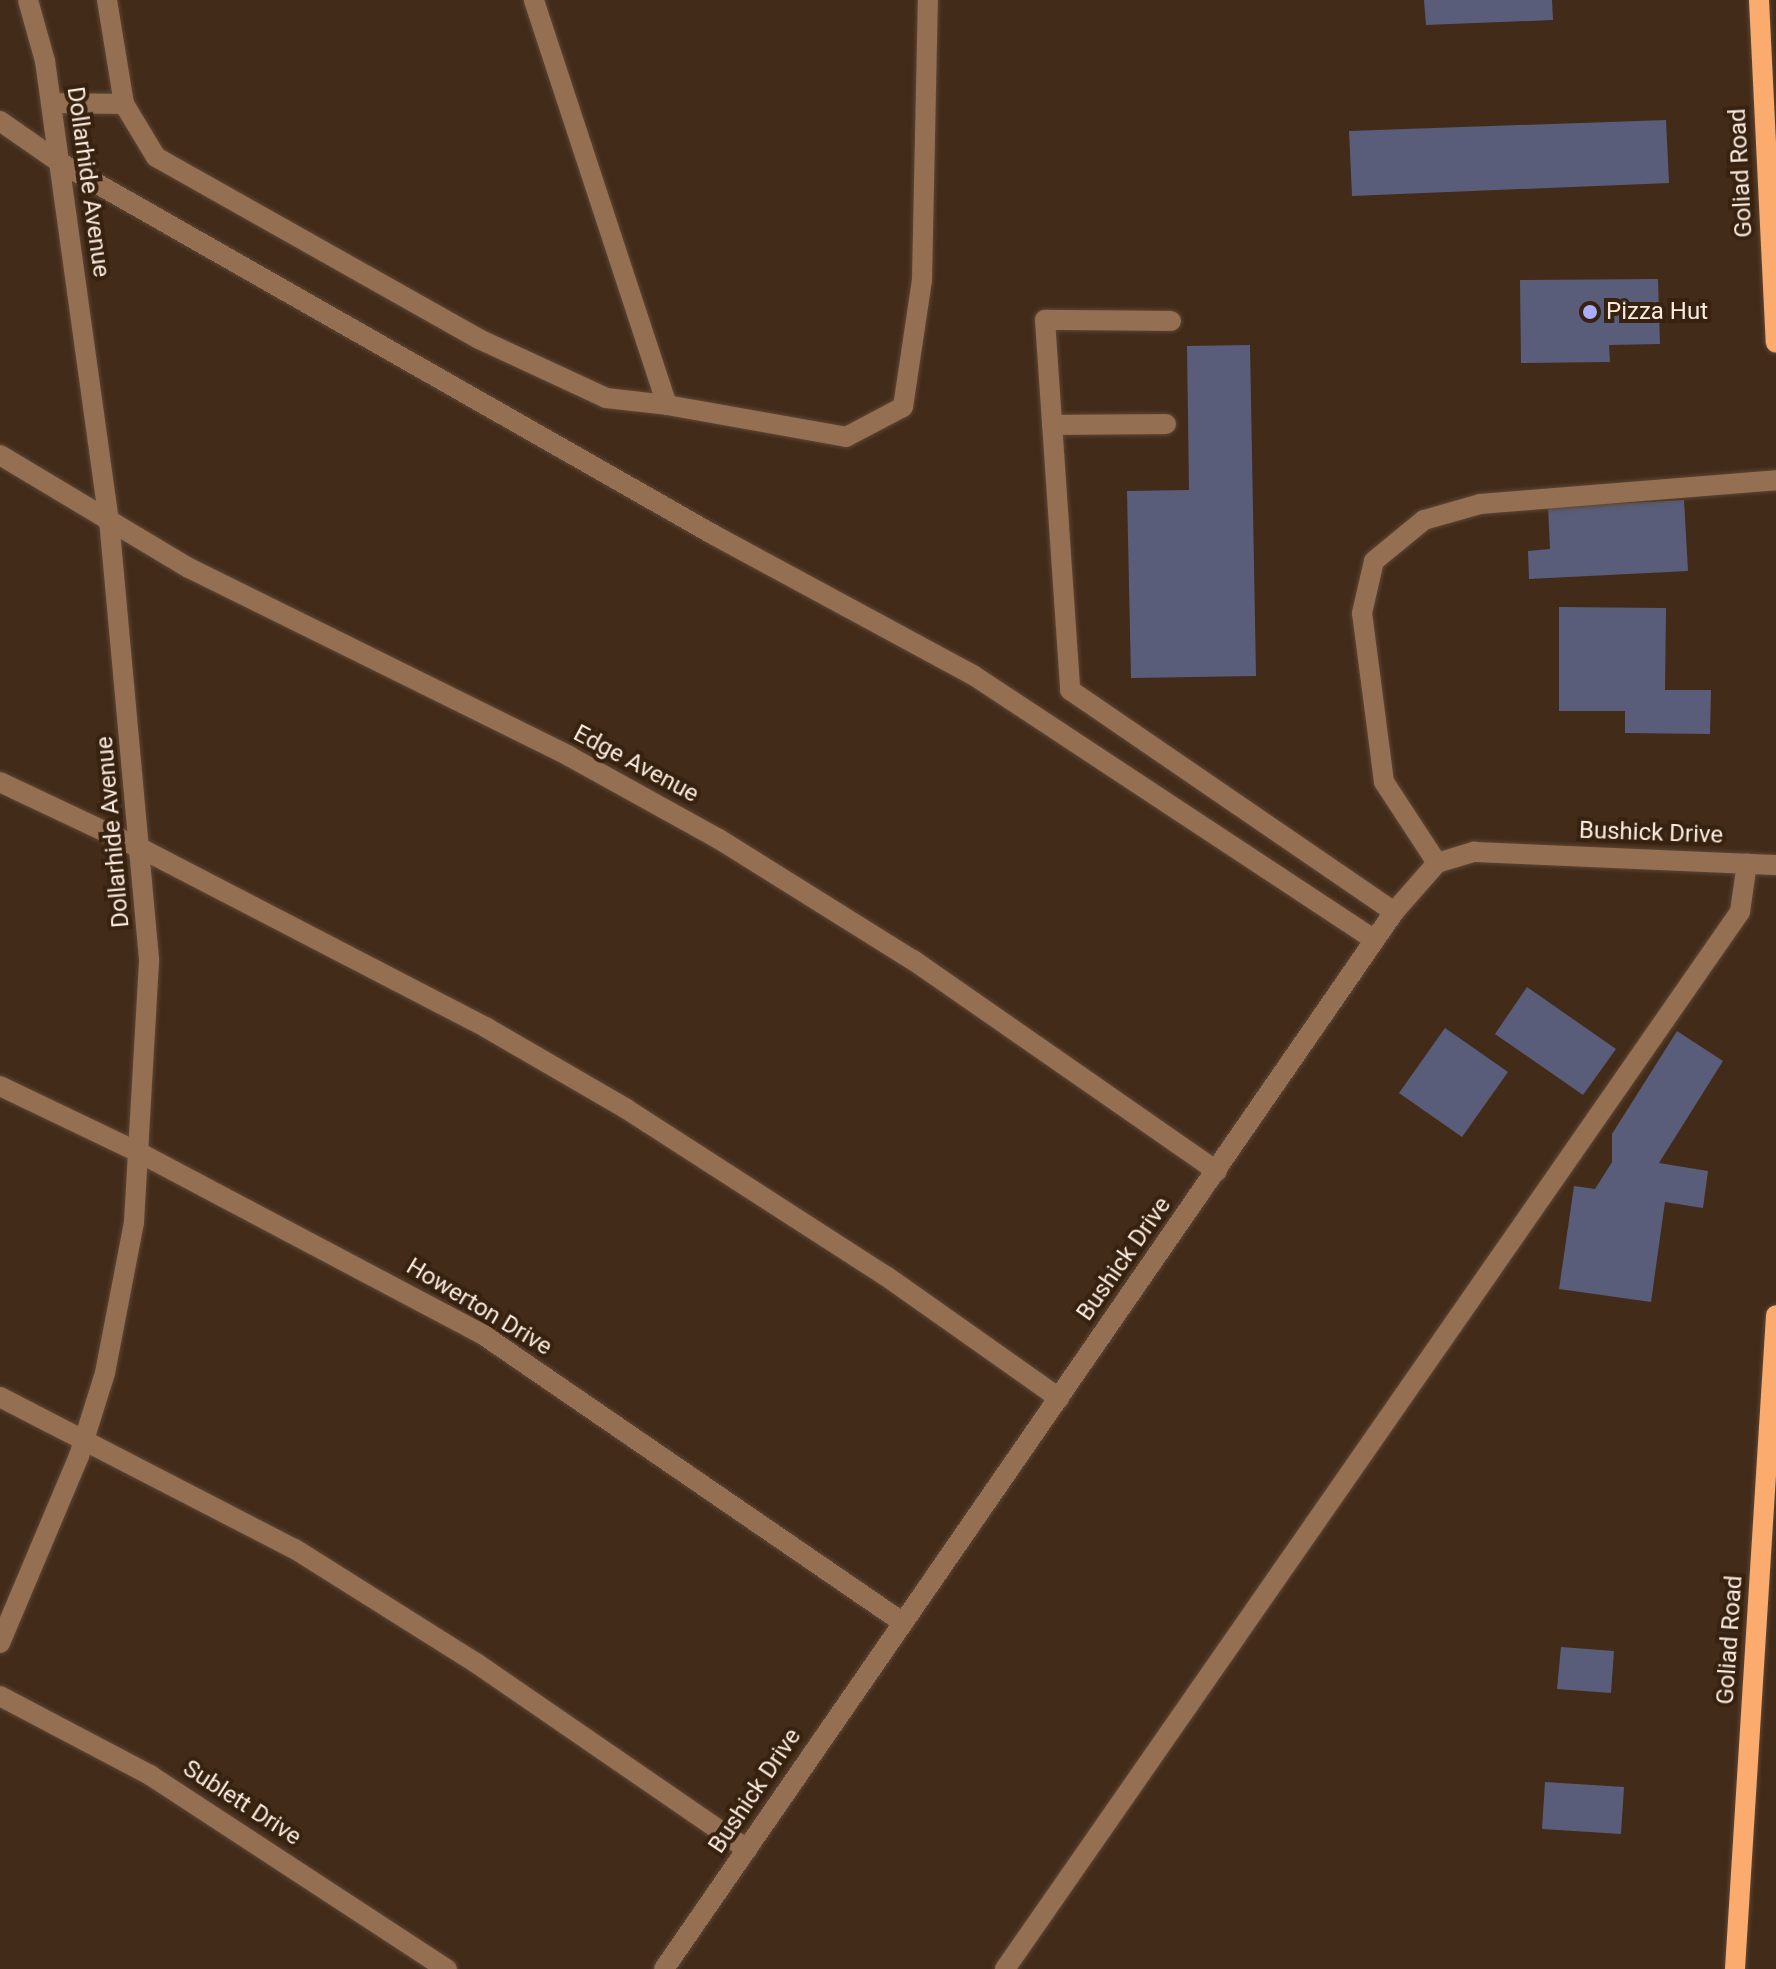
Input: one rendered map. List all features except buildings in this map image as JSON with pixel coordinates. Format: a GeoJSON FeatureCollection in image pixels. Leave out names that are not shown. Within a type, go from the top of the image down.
{"type":"FeatureCollection","features":[{"type":"Feature","properties":{"kind":"main road","name":"Goliad Road"},"geometry":{"type":"LineString","coordinates":[[1759,0],[1772,164],[1776,343]]}},
{"type":"Feature","properties":{"kind":"main road","name":"Goliad Road"},"geometry":{"type":"LineString","coordinates":[[1735,1969],[1769,1548],[1776,1315]]}},
{"type":"Feature","properties":{"kind":"street","name":"Dollarhide Avenue"},"geometry":{"type":"LineString","coordinates":[[0,1643],[85,1436],[105,1373],[134,1222],[149,959],[142,849],[109,522],[51,103],[28,0]]}},
{"type":"Feature","properties":{"kind":"street"},"geometry":{"type":"LineString","coordinates":[[107,0],[124,104],[156,157],[479,339],[606,398],[667,405],[846,437],[903,407],[922,280],[928,0]]}},
{"type":"Feature","properties":{"kind":"street"},"geometry":{"type":"LineString","coordinates":[[534,0],[667,405]]}},
{"type":"Feature","properties":{"kind":"street"},"geometry":{"type":"LineString","coordinates":[[51,103],[124,104]]}},
{"type":"Feature","properties":{"kind":"street"},"geometry":{"type":"LineString","coordinates":[[0,121],[59,162],[714,535],[973,675],[1375,940]]}},
{"type":"Feature","properties":{"kind":"street"},"geometry":{"type":"LineString","coordinates":[[1171,321],[1045,320],[1070,690],[1394,912]]}},
{"type":"Feature","properties":{"kind":"street"},"geometry":{"type":"LineString","coordinates":[[1052,425],[1166,424]]}},
{"type":"Feature","properties":{"kind":"street","name":"Edge Avenue"},"geometry":{"type":"LineString","coordinates":[[0,455],[109,522],[719,839],[913,960],[1217,1171]]}},
{"type":"Feature","properties":{"kind":"street"},"geometry":{"type":"LineString","coordinates":[[1437,863],[1384,782],[1362,613],[1374,561],[1424,520],[1480,504],[1776,480]]}},
{"type":"Feature","properties":{"kind":"street"},"geometry":{"type":"LineString","coordinates":[[0,782],[142,849],[487,1028],[625,1108],[886,1276],[1059,1398]]}},
{"type":"Feature","properties":{"kind":"street","name":"Bushick Drive"},"geometry":{"type":"LineString","coordinates":[[664,1969],[1394,912],[1437,863],[1474,852],[1776,865]]}},
{"type":"Feature","properties":{"kind":"street"},"geometry":{"type":"LineString","coordinates":[[1005,1969],[1740,912],[1747,863]]}},
{"type":"Feature","properties":{"kind":"street","name":"Howerton Drive"},"geometry":{"type":"LineString","coordinates":[[0,1086],[140,1153],[485,1336],[902,1622]]}},
{"type":"Feature","properties":{"kind":"street"},"geometry":{"type":"LineString","coordinates":[[0,1397],[85,1436],[308,1557],[476,1663],[747,1849]]}},
{"type":"Feature","properties":{"kind":"street","name":"Sublett Drive"},"geometry":{"type":"LineString","coordinates":[[0,1696],[150,1775],[447,1969]]}},
{"type":"Feature","properties":{"kind":"place","name":"Pizza Hut"},"geometry":{"type":"Point","coordinates":[1590,312]}}]}
